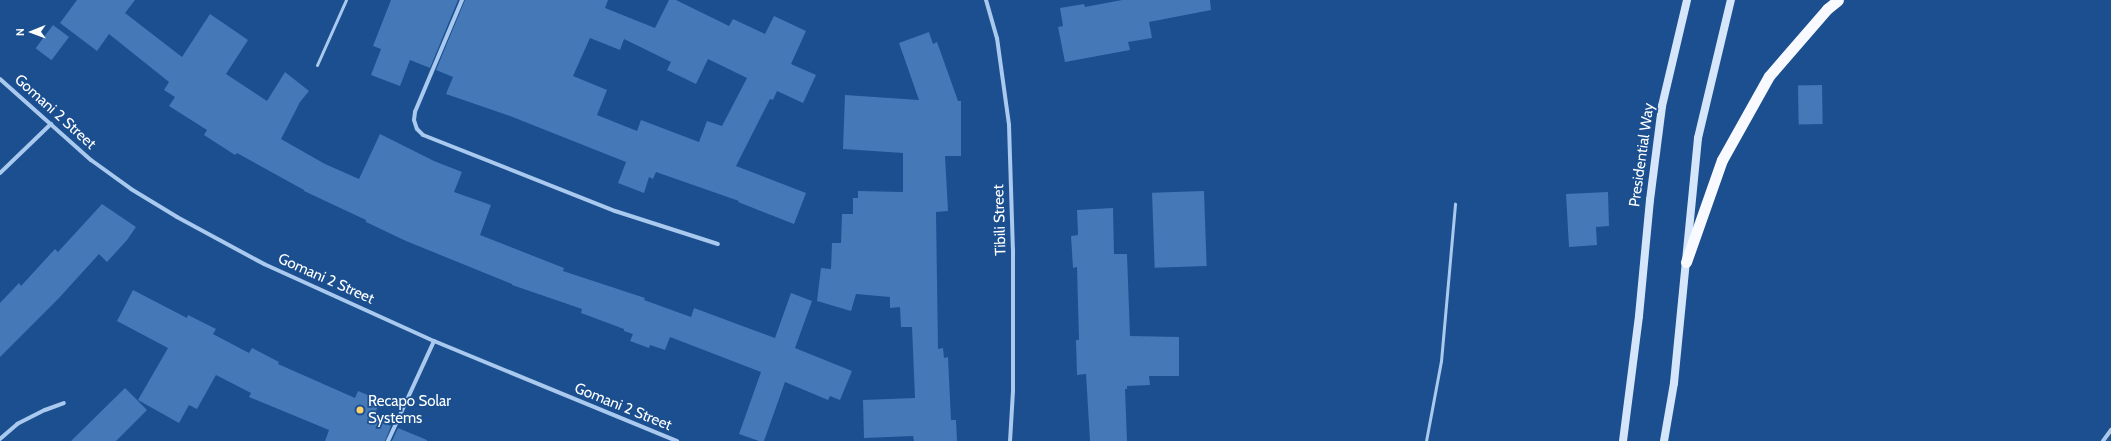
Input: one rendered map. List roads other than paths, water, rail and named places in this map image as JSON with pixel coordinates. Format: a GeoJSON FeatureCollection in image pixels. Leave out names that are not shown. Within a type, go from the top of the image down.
{"type":"FeatureCollection","features":[{"type":"Feature","properties":{"kind":"highway"},"geometry":{"type":"LineString","coordinates":[[1686,262],[1722,160],[1769,76],[1827,9],[1838,0]]}},
{"type":"Feature","properties":{"kind":"main road","name":"Presidential Way"},"geometry":{"type":"LineString","coordinates":[[1622,441],[1639,316],[1650,200],[1662,106],[1687,0]]}},
{"type":"Feature","properties":{"kind":"main road"},"geometry":{"type":"LineString","coordinates":[[1667,441],[1698,138],[1730,0]]}},
{"type":"Feature","properties":{"kind":"main road"},"geometry":{"type":"LineString","coordinates":[[1664,441],[1674,383]]}},
{"type":"Feature","properties":{"kind":"street"},"geometry":{"type":"LineString","coordinates":[[462,0],[415,112],[414,120],[417,129],[423,135],[615,211],[718,244]]}},
{"type":"Feature","properties":{"kind":"street","name":"Tibili Street"},"geometry":{"type":"LineString","coordinates":[[986,0],[997,38],[1009,125],[1014,249],[1013,391],[1010,441]]}},
{"type":"Feature","properties":{"kind":"street","name":"Gomani 2 Street"},"geometry":{"type":"LineString","coordinates":[[0,79],[91,160],[131,189],[177,217],[264,264],[434,341],[617,418],[677,441]]}},
{"type":"Feature","properties":{"kind":"street"},"geometry":{"type":"LineString","coordinates":[[0,173],[51,124]]}},
{"type":"Feature","properties":{"kind":"street"},"geometry":{"type":"LineString","coordinates":[[388,441],[434,341]]}},
{"type":"Feature","properties":{"kind":"street"},"geometry":{"type":"LineString","coordinates":[[0,439],[17,424],[64,403]]}},
{"type":"Feature","properties":{"kind":"street"},"geometry":{"type":"LineString","coordinates":[[2103,441],[2111,430]]}},
{"type":"Feature","properties":{"kind":"lane"},"geometry":{"type":"LineString","coordinates":[[318,65],[346,0]]}},
{"type":"Feature","properties":{"kind":"lane"},"geometry":{"type":"LineString","coordinates":[[1426,441],[1441,361],[1455,204]]}},
{"type":"Feature","properties":{"kind":"place","name":"Recapo Solar Systems"},"geometry":{"type":"Point","coordinates":[360,410]}}]}
